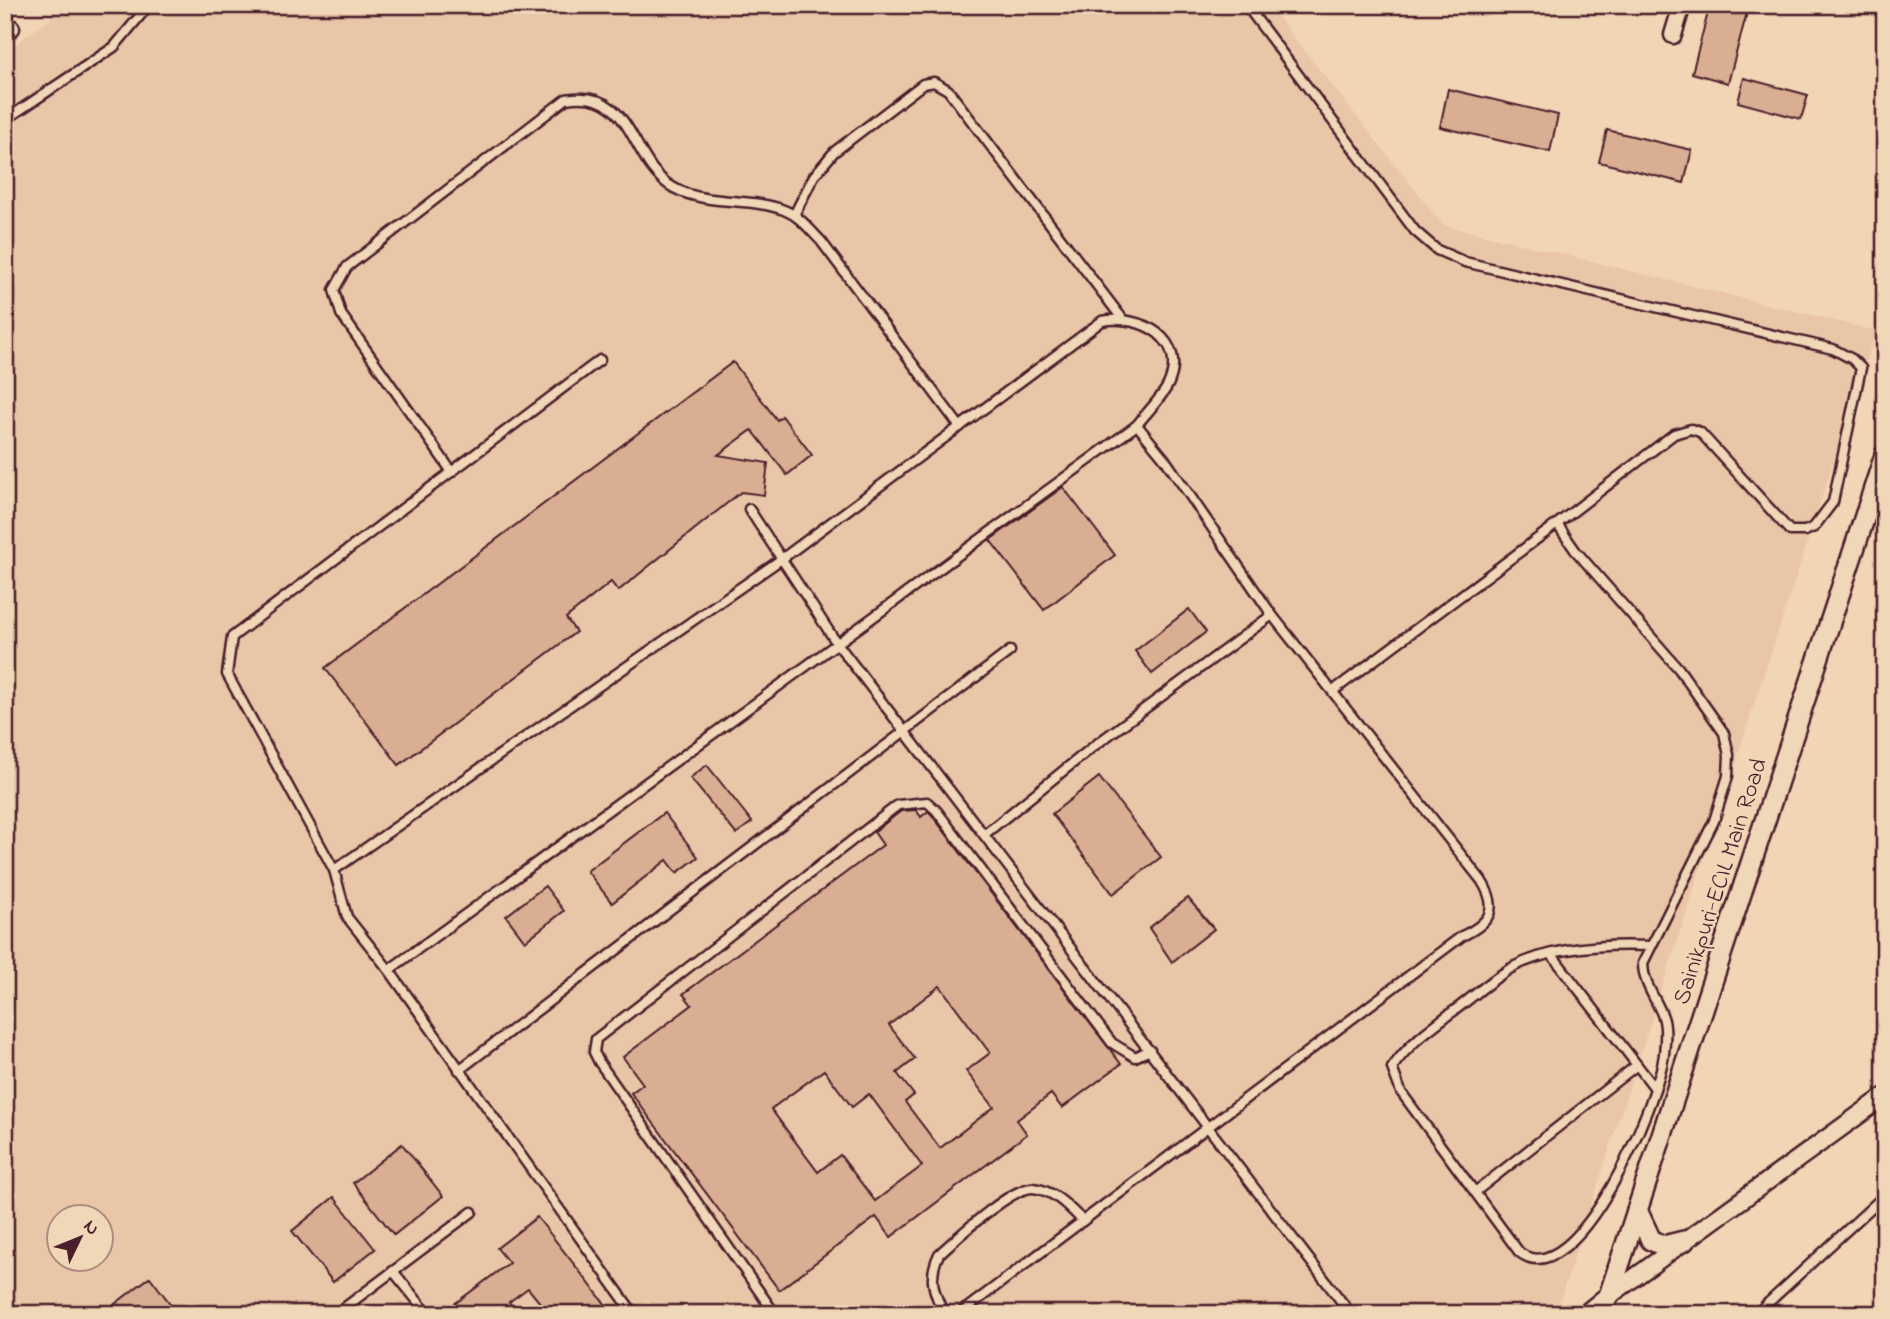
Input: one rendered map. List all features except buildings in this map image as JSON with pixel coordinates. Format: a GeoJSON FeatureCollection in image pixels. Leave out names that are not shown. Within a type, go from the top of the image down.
{"type":"FeatureCollection","features":[{"type":"Feature","properties":{"kind":"street"},"geometry":{"type":"LineString","coordinates":[[1673,35],[1682,5]]}},
{"type":"Feature","properties":{"kind":"street","name":"Sainikpuri-ECIL Main Road"},"geometry":{"type":"LineString","coordinates":[[1609,1296],[1885,455]]}},
{"type":"Feature","properties":{"kind":"street"},"geometry":{"type":"LineString","coordinates":[[1587,1314],[1885,1097]]}},
{"type":"Feature","properties":{"kind":"street"},"geometry":{"type":"LineString","coordinates":[[1637,1210],[1651,1240],[1664,1246],[1684,1241]]}},
{"type":"Feature","properties":{"kind":"lane"},"geometry":{"type":"LineString","coordinates":[[5,120],[114,47],[149,5]]}},
{"type":"Feature","properties":{"kind":"lane"},"geometry":{"type":"LineString","coordinates":[[1247,5],[1415,231],[1437,250],[1465,261],[1833,349],[1853,359],[1861,368],[1833,502],[1814,527],[1805,531],[1790,531],[1699,432],[1691,429],[1674,435],[1333,691]]}},
{"type":"Feature","properties":{"kind":"lane"},"geometry":{"type":"LineString","coordinates":[[793,215],[814,176],[834,152],[923,84],[934,82],[948,90],[1121,317]]}},
{"type":"Feature","properties":{"kind":"lane"},"geometry":{"type":"LineString","coordinates":[[452,472],[341,314],[334,290],[347,267],[566,99],[580,97],[604,103],[621,117],[654,169],[673,188],[704,197],[784,209],[793,215],[821,241],[960,426]]}},
{"type":"Feature","properties":{"kind":"lane"},"geometry":{"type":"LineString","coordinates":[[334,870],[783,558],[1102,321],[1121,317],[1144,323],[1165,340],[1173,363],[1168,386],[1137,425],[389,970]]}},
{"type":"Feature","properties":{"kind":"lane"},"geometry":{"type":"LineString","coordinates":[[600,360],[232,637],[227,674],[334,870],[347,917],[389,970],[632,1311],[621,1314]]}},
{"type":"Feature","properties":{"kind":"lane"},"geometry":{"type":"LineString","coordinates":[[960,1314],[1462,936],[1481,927],[1489,916],[1492,904],[1481,880],[1272,615],[1164,458],[1137,425]]}},
{"type":"Feature","properties":{"kind":"lane"},"geometry":{"type":"LineString","coordinates":[[749,509],[836,642],[1351,1314]]}},
{"type":"Feature","properties":{"kind":"lane"},"geometry":{"type":"LineString","coordinates":[[1557,524],[1575,550],[1679,669],[1724,733],[1729,755],[1728,776],[1714,821],[1643,963],[1643,974],[1663,1019],[1665,1030],[1664,1058],[1638,1138],[1599,1210],[1557,1254],[1542,1261],[1528,1259],[1519,1252],[1401,1092],[1392,1068],[1402,1053],[1431,1027],[1512,968],[1552,955],[1609,944],[1651,946]]}},
{"type":"Feature","properties":{"kind":"lane"},"geometry":{"type":"LineString","coordinates":[[985,834],[1094,746],[1272,615]]}},
{"type":"Feature","properties":{"kind":"lane"},"geometry":{"type":"LineString","coordinates":[[459,1070],[1010,651]]}},
{"type":"Feature","properties":{"kind":"lane"},"geometry":{"type":"LineString","coordinates":[[775,1314],[599,1062],[594,1052],[596,1039],[898,805],[927,802],[936,810],[1112,1043],[1135,1056],[1150,1050]]}},
{"type":"Feature","properties":{"kind":"lane"},"geometry":{"type":"LineString","coordinates":[[1552,955],[1654,1087]]}},
{"type":"Feature","properties":{"kind":"lane"},"geometry":{"type":"LineString","coordinates":[[1475,1192],[1637,1065]]}},
{"type":"Feature","properties":{"kind":"lane"},"geometry":{"type":"LineString","coordinates":[[944,1314],[932,1287],[933,1267],[939,1254],[1014,1193],[1030,1188],[1042,1190],[1064,1202],[1083,1220]]}},
{"type":"Feature","properties":{"kind":"lane"},"geometry":{"type":"LineString","coordinates":[[1756,1314],[1885,1195]]}},
{"type":"Feature","properties":{"kind":"lane"},"geometry":{"type":"LineString","coordinates":[[336,1314],[472,1212]]}},
{"type":"Feature","properties":{"kind":"lane"},"geometry":{"type":"LineString","coordinates":[[393,1271],[428,1314]]}},
{"type":"Feature","properties":{"kind":"shaded area"},"geometry":{"type":"Polygon","coordinates":[[[69,5],[1268,5],[1443,225],[1876,331],[1560,1300],[1543,1314],[5,1314],[5,52],[69,5]]]}}]}
